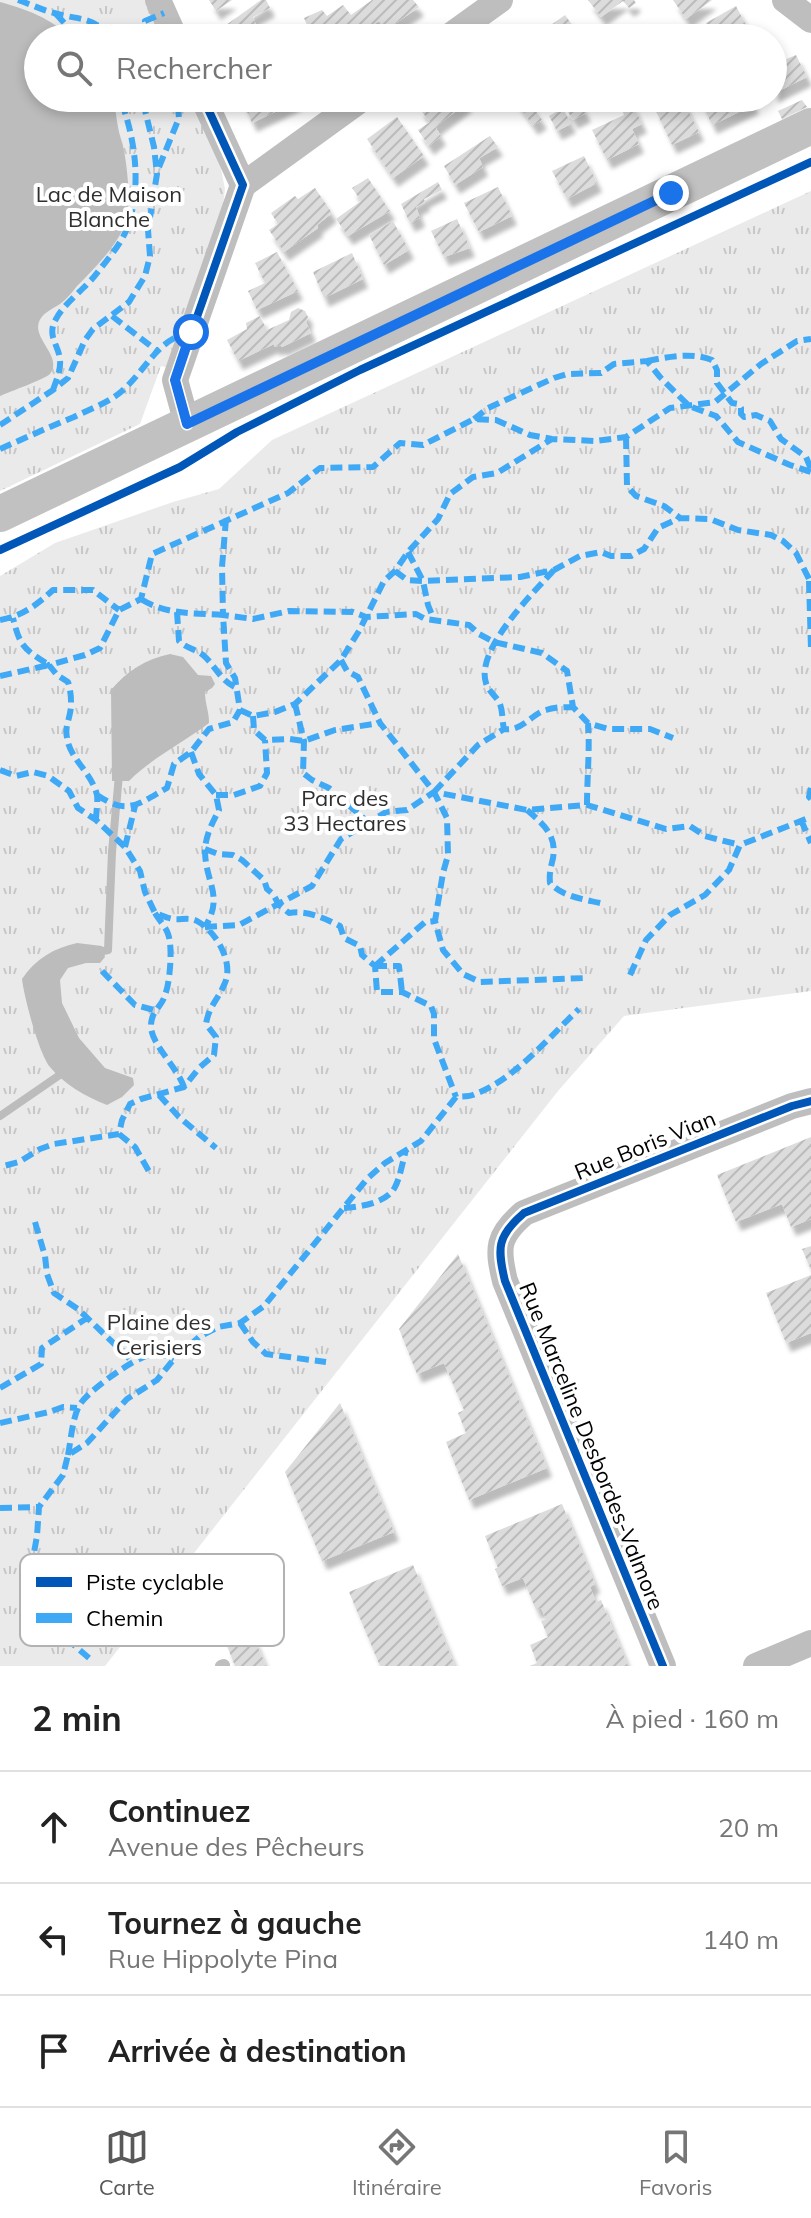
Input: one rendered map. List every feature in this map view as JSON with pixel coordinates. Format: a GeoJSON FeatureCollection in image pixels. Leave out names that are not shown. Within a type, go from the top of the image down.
{"type":"FeatureCollection","features":[{"type":"Feature","properties":{"kind":"main road"},"geometry":{"type":"LineString","coordinates":[[0,514],[811,126]]}},
{"type":"Feature","properties":{"kind":"street"},"geometry":{"type":"LineString","coordinates":[[158,0],[169,24]]}},
{"type":"Feature","properties":{"kind":"street"},"geometry":{"type":"LineString","coordinates":[[467,24],[500,0]]}},
{"type":"Feature","properties":{"kind":"street"},"geometry":{"type":"LineString","coordinates":[[785,0],[811,20]]}},
{"type":"Feature","properties":{"kind":"street"},"geometry":{"type":"LineString","coordinates":[[209,112],[243,185]]}},
{"type":"Feature","properties":{"kind":"street"},"geometry":{"type":"LineString","coordinates":[[187,424],[175,380],[243,185],[344,112]]}},
{"type":"Feature","properties":{"kind":"street","name":"Rue Boris Vian"},"geometry":{"type":"LineString","coordinates":[[502,1238],[508,1226],[524,1213],[811,1101]]}},
{"type":"Feature","properties":{"kind":"street","name":"Rue Marceline Desbordes-Valmore"},"geometry":{"type":"LineString","coordinates":[[502,1238],[499,1255],[505,1281],[663,1666]]}},
{"type":"Feature","properties":{"kind":"street"},"geometry":{"type":"LineString","coordinates":[[756,1666],[811,1643]]}},
{"type":"Feature","properties":{"kind":"green space","name":"Lac de Maison Blanche"},"geometry":{"type":"Polygon","coordinates":[[[0,0],[147,0],[158,24],[24,24],[24,112],[197,112],[220,164],[225,189],[222,214],[169,368],[161,366],[140,424],[0,491],[0,0]]]}},
{"type":"Feature","properties":{"kind":"green space","name":"Parc des 33 Hectares"},"geometry":{"type":"Polygon","coordinates":[[[811,191],[811,991],[624,1016],[558,1091],[193,1554],[20,1554],[20,1646],[121,1646],[105,1666],[0,1666],[0,576],[55,543],[219,489],[272,440],[811,191]]]}},
{"type":"Feature","properties":{"kind":"shaded area","name":"Lac de Maison Blanche"},"geometry":{"type":"Polygon","coordinates":[[[0,2],[28,11],[53,24],[24,24],[24,112],[116,112],[127,169],[128,212],[114,245],[67,298],[41,318],[39,332],[53,360],[50,374],[0,396],[0,2]]]}},
{"type":"Feature","properties":{"kind":"shaded area"},"geometry":{"type":"Polygon","coordinates":[[[170,654],[183,657],[198,675],[211,676],[215,684],[205,692],[209,723],[129,781],[112,781],[111,690],[138,667],[170,654]]]}},
{"type":"Feature","properties":{"kind":"shaded area"},"geometry":{"type":"Polygon","coordinates":[[[77,943],[102,946],[105,957],[100,963],[68,968],[60,980],[62,1003],[79,1038],[105,1068],[133,1078],[134,1085],[122,1097],[107,1105],[76,1089],[50,1067],[37,1038],[23,987],[22,979],[39,960],[53,951],[77,943]]]}},
{"type":"Feature","properties":{"kind":"building"},"geometry":{"type":"Polygon","coordinates":[[[209,0],[232,0],[216,11],[209,0]]]}},
{"type":"Feature","properties":{"kind":"building"},"geometry":{"type":"Polygon","coordinates":[[[261,0],[266,0],[270,8],[253,17],[256,24],[227,24],[261,0]]]}},
{"type":"Feature","properties":{"kind":"building"},"geometry":{"type":"Polygon","coordinates":[[[372,0],[413,0],[419,7],[395,24],[381,24],[379,21],[374,24],[307,24],[304,18],[322,10],[327,16],[343,5],[351,15],[372,0]]]}},
{"type":"Feature","properties":{"kind":"building"},"geometry":{"type":"Polygon","coordinates":[[[588,0],[634,0],[636,3],[629,8],[623,1],[601,17],[588,0]]]}},
{"type":"Feature","properties":{"kind":"building"},"geometry":{"type":"Polygon","coordinates":[[[673,0],[712,0],[686,19],[673,0]]]}},
{"type":"Feature","properties":{"kind":"building"},"geometry":{"type":"Polygon","coordinates":[[[736,6],[746,24],[706,24],[736,6]]]}},
{"type":"Feature","properties":{"kind":"building"},"geometry":{"type":"Polygon","coordinates":[[[565,15],[572,24],[552,24],[565,15]]]}},
{"type":"Feature","properties":{"kind":"building"},"geometry":{"type":"Polygon","coordinates":[[[796,55],[807,77],[787,87],[787,59],[796,55]]]}},
{"type":"Feature","properties":{"kind":"building"},"geometry":{"type":"Polygon","coordinates":[[[802,100],[807,107],[782,119],[778,112],[787,112],[787,107],[802,100]]]}},
{"type":"Feature","properties":{"kind":"building"},"geometry":{"type":"Polygon","coordinates":[[[247,112],[275,112],[252,123],[247,112]]]}},
{"type":"Feature","properties":{"kind":"building"},"geometry":{"type":"Polygon","coordinates":[[[422,112],[455,112],[435,127],[441,136],[429,146],[418,130],[430,122],[422,112]]]}},
{"type":"Feature","properties":{"kind":"building"},"geometry":{"type":"Polygon","coordinates":[[[524,112],[537,112],[542,120],[533,126],[524,112]]]}},
{"type":"Feature","properties":{"kind":"building"},"geometry":{"type":"Polygon","coordinates":[[[565,112],[571,124],[557,131],[549,116],[565,112]]]}},
{"type":"Feature","properties":{"kind":"building"},"geometry":{"type":"Polygon","coordinates":[[[568,112],[585,112],[586,113],[573,120],[568,112]]]}},
{"type":"Feature","properties":{"kind":"building"},"geometry":{"type":"Polygon","coordinates":[[[623,112],[636,112],[642,124],[632,129],[639,144],[607,160],[592,130],[624,115],[623,112]]]}},
{"type":"Feature","properties":{"kind":"building"},"geometry":{"type":"Polygon","coordinates":[[[656,112],[689,112],[699,132],[672,145],[656,112]]]}},
{"type":"Feature","properties":{"kind":"building"},"geometry":{"type":"Polygon","coordinates":[[[706,112],[739,112],[712,125],[706,112]]]}},
{"type":"Feature","properties":{"kind":"building"},"geometry":{"type":"Polygon","coordinates":[[[397,117],[424,156],[393,178],[367,139],[397,117]]]}},
{"type":"Feature","properties":{"kind":"building"},"geometry":{"type":"Polygon","coordinates":[[[490,136],[498,147],[479,158],[483,167],[455,185],[444,166],[490,136]]]}},
{"type":"Feature","properties":{"kind":"building"},"geometry":{"type":"Polygon","coordinates":[[[584,156],[597,183],[567,199],[552,171],[584,156]]]}},
{"type":"Feature","properties":{"kind":"building"},"geometry":{"type":"Polygon","coordinates":[[[368,178],[390,211],[348,236],[336,219],[361,201],[352,188],[368,178]]]}},
{"type":"Feature","properties":{"kind":"building"},"geometry":{"type":"Polygon","coordinates":[[[438,182],[442,190],[416,207],[420,218],[410,223],[401,204],[438,182]]]}},
{"type":"Feature","properties":{"kind":"building"},"geometry":{"type":"Polygon","coordinates":[[[498,187],[512,216],[479,232],[464,203],[498,187]]]}},
{"type":"Feature","properties":{"kind":"building"},"geometry":{"type":"Polygon","coordinates":[[[315,188],[332,213],[317,225],[318,228],[284,252],[269,230],[278,224],[271,213],[295,196],[298,199],[315,188]]]}},
{"type":"Feature","properties":{"kind":"building"},"geometry":{"type":"Polygon","coordinates":[[[457,219],[470,248],[444,257],[431,231],[457,219]]]}},
{"type":"Feature","properties":{"kind":"building"},"geometry":{"type":"Polygon","coordinates":[[[393,221],[409,250],[384,265],[369,235],[393,221]]]}},
{"type":"Feature","properties":{"kind":"building"},"geometry":{"type":"Polygon","coordinates":[[[277,252],[298,291],[257,310],[248,291],[265,283],[255,263],[277,252]]]}},
{"type":"Feature","properties":{"kind":"building"},"geometry":{"type":"Polygon","coordinates":[[[352,253],[363,279],[324,298],[313,272],[352,253]]]}},
{"type":"Feature","properties":{"kind":"building"},"geometry":{"type":"Polygon","coordinates":[[[298,308],[305,311],[311,333],[282,347],[275,347],[274,344],[238,361],[227,340],[247,329],[246,323],[260,316],[267,330],[289,320],[291,312],[298,308]]]}},
{"type":"Feature","properties":{"kind":"building"},"geometry":{"type":"Polygon","coordinates":[[[811,1137],[811,1219],[791,1227],[782,1204],[736,1222],[717,1175],[811,1137]]]}},
{"type":"Feature","properties":{"kind":"building"},"geometry":{"type":"Polygon","coordinates":[[[811,1246],[811,1270],[802,1249],[811,1246]]]}},
{"type":"Feature","properties":{"kind":"building"},"geometry":{"type":"Polygon","coordinates":[[[458,1254],[547,1468],[469,1500],[446,1442],[466,1433],[458,1413],[464,1410],[444,1363],[417,1374],[399,1329],[458,1254]]]}},
{"type":"Feature","properties":{"kind":"building"},"geometry":{"type":"Polygon","coordinates":[[[811,1275],[811,1333],[786,1343],[766,1293],[811,1275]]]}},
{"type":"Feature","properties":{"kind":"building"},"geometry":{"type":"Polygon","coordinates":[[[340,1403],[394,1532],[322,1561],[285,1472],[340,1403]]]}},
{"type":"Feature","properties":{"kind":"building"},"geometry":{"type":"Polygon","coordinates":[[[562,1504],[595,1584],[590,1587],[596,1602],[601,1600],[628,1666],[530,1666],[537,1663],[530,1645],[548,1637],[541,1621],[546,1619],[541,1608],[536,1610],[523,1578],[502,1586],[485,1536],[562,1504]]]}},
{"type":"Feature","properties":{"kind":"building"},"geometry":{"type":"Polygon","coordinates":[[[413,1565],[455,1666],[380,1666],[349,1592],[413,1565]]]}},
{"type":"Feature","properties":{"kind":"building"},"geometry":{"type":"Polygon","coordinates":[[[227,1646],[257,1646],[266,1666],[235,1666],[227,1646]]]}},
{"type":"Feature","properties":{"kind":"waterway"},"geometry":{"type":"LineString","coordinates":[[94,953],[108,950],[119,775]]}},
{"type":"Feature","properties":{"kind":"waterway"},"geometry":{"type":"LineString","coordinates":[[0,1116],[64,1072],[65,1068]]}},
{"type":"Feature","properties":{"kind":"marked path"},"geometry":{"type":"LineString","coordinates":[[18,0],[94,24]]}},
{"type":"Feature","properties":{"kind":"marked path"},"geometry":{"type":"LineString","coordinates":[[146,24],[145,21],[164,13]]}},
{"type":"Feature","properties":{"kind":"marked path"},"geometry":{"type":"LineString","coordinates":[[56,14],[65,24]]}},
{"type":"Feature","properties":{"kind":"marked path"},"geometry":{"type":"LineString","coordinates":[[53,390],[60,364],[53,325],[64,307],[114,251],[128,226],[136,178],[133,145],[125,112]]}},
{"type":"Feature","properties":{"kind":"marked path"},"geometry":{"type":"LineString","coordinates":[[0,425],[68,378],[93,329],[129,302],[145,276],[150,256],[148,230],[157,174],[145,112]]}},
{"type":"Feature","properties":{"kind":"marked path"},"geometry":{"type":"LineString","coordinates":[[159,167],[179,118],[178,112]]}},
{"type":"Feature","properties":{"kind":"marked path"},"geometry":{"type":"LineString","coordinates":[[112,316],[156,350]]}},
{"type":"Feature","properties":{"kind":"marked path"},"geometry":{"type":"LineString","coordinates":[[0,449],[111,399],[169,341],[191,332]]}},
{"type":"Feature","properties":{"kind":"marked path"},"geometry":{"type":"LineString","coordinates":[[96,820],[94,787],[72,753],[67,738],[71,709],[68,682],[49,665],[100,648],[119,610],[141,599],[152,554],[288,493],[320,468],[373,467],[400,443],[423,445],[474,419],[496,420],[530,435],[552,439],[595,441],[626,437],[670,408],[715,402],[761,364],[797,341],[811,339]]}},
{"type":"Feature","properties":{"kind":"marked path"},"geometry":{"type":"LineString","coordinates":[[647,361],[688,356],[712,360],[717,370],[717,383],[732,403],[738,404],[741,414],[744,417],[756,415],[770,421],[781,439],[806,457],[811,469]]}},
{"type":"Feature","properties":{"kind":"marked path"},"geometry":{"type":"LineString","coordinates":[[474,419],[488,408],[554,378],[567,374],[601,373],[614,364],[647,361],[689,406],[716,416],[738,442],[811,472]]}},
{"type":"Feature","properties":{"kind":"marked path"},"geometry":{"type":"LineString","coordinates":[[626,437],[627,486],[636,496],[664,506],[680,518]]}},
{"type":"Feature","properties":{"kind":"marked path"},"geometry":{"type":"LineString","coordinates":[[240,710],[253,716],[295,704],[341,660],[384,581],[438,519],[450,494],[473,477],[497,473],[552,439]]}},
{"type":"Feature","properties":{"kind":"marked path"},"geometry":{"type":"LineString","coordinates":[[395,571],[407,580],[423,581],[520,577],[554,570],[580,556],[601,552],[611,556],[631,556],[644,549],[658,528],[680,518],[710,519],[738,530],[771,535],[796,553],[811,583]]}},
{"type":"Feature","properties":{"kind":"marked path"},"geometry":{"type":"LineString","coordinates":[[226,519],[222,567],[223,615],[253,619],[289,611],[353,612],[366,617],[416,614],[425,619],[469,625],[494,642],[542,653],[567,671],[573,707],[588,723],[608,729],[650,729],[673,738]]}},
{"type":"Feature","properties":{"kind":"marked path"},"geometry":{"type":"LineString","coordinates":[[408,552],[423,581],[434,620]]}},
{"type":"Feature","properties":{"kind":"marked path"},"geometry":{"type":"LineString","coordinates":[[554,570],[520,607],[497,639],[485,670],[486,683],[500,704],[504,729],[516,728],[546,710],[573,707]]}},
{"type":"Feature","properties":{"kind":"marked path"},"geometry":{"type":"LineString","coordinates":[[809,581],[811,649]]}},
{"type":"Feature","properties":{"kind":"marked path"},"geometry":{"type":"LineString","coordinates":[[0,620],[29,609],[53,590],[93,590],[119,610]]}},
{"type":"Feature","properties":{"kind":"marked path"},"geometry":{"type":"LineString","coordinates":[[97,795],[125,806],[140,803],[167,788],[174,764],[191,752],[209,729],[233,722],[240,710],[235,678],[226,663],[223,615],[171,611],[141,599]]}},
{"type":"Feature","properties":{"kind":"marked path"},"geometry":{"type":"LineString","coordinates":[[177,612],[179,641],[203,655],[226,681],[237,688]]}},
{"type":"Feature","properties":{"kind":"marked path"},"geometry":{"type":"LineString","coordinates":[[0,676],[49,665],[24,646],[13,618]]}},
{"type":"Feature","properties":{"kind":"marked path"},"geometry":{"type":"LineString","coordinates":[[341,660],[347,671],[358,677],[380,723],[434,792],[447,818],[448,855],[435,921],[443,950],[463,974],[480,982],[586,978]]}},
{"type":"Feature","properties":{"kind":"marked path"},"geometry":{"type":"LineString","coordinates":[[295,704],[304,741],[303,773],[329,788],[368,822]]}},
{"type":"Feature","properties":{"kind":"marked path"},"geometry":{"type":"LineString","coordinates":[[253,716],[254,730],[265,740],[304,741],[335,730],[380,723]]}},
{"type":"Feature","properties":{"kind":"marked path"},"geometry":{"type":"LineString","coordinates":[[587,805],[588,723]]}},
{"type":"Feature","properties":{"kind":"marked path"},"geometry":{"type":"LineString","coordinates":[[434,792],[478,745],[504,729]]}},
{"type":"Feature","properties":{"kind":"marked path"},"geometry":{"type":"LineString","coordinates":[[216,795],[234,795],[260,786],[267,773],[265,740]]}},
{"type":"Feature","properties":{"kind":"marked path"},"geometry":{"type":"LineString","coordinates":[[191,752],[199,774],[216,795],[219,810],[205,846],[214,898],[205,927]]}},
{"type":"Feature","properties":{"kind":"marked path"},"geometry":{"type":"LineString","coordinates":[[0,770],[16,776],[33,772],[48,776],[69,791],[78,808],[125,847],[140,871],[155,913],[173,919],[194,920],[204,926],[222,949],[227,968],[227,977],[206,1024],[216,1037],[214,1055],[184,1087],[130,1104],[119,1134],[54,1144],[19,1162],[0,1167]]}},
{"type":"Feature","properties":{"kind":"marked path"},"geometry":{"type":"LineString","coordinates":[[811,788],[811,799]]}},
{"type":"Feature","properties":{"kind":"marked path"},"geometry":{"type":"LineString","coordinates":[[205,927],[239,925],[312,886],[341,839],[386,812],[407,810],[434,792],[527,810],[587,805],[666,829],[690,826],[705,836],[740,845]]}},
{"type":"Feature","properties":{"kind":"marked path"},"geometry":{"type":"LineString","coordinates":[[125,847],[135,806]]}},
{"type":"Feature","properties":{"kind":"marked path"},"geometry":{"type":"LineString","coordinates":[[527,810],[551,836],[554,850],[550,883],[568,895],[604,904]]}},
{"type":"Feature","properties":{"kind":"marked path"},"geometry":{"type":"LineString","coordinates":[[630,975],[646,940],[670,915],[705,895],[729,870],[740,845],[811,817]]}},
{"type":"Feature","properties":{"kind":"marked path"},"geometry":{"type":"LineString","coordinates":[[801,820],[811,843]]}},
{"type":"Feature","properties":{"kind":"marked path"},"geometry":{"type":"LineString","coordinates":[[205,849],[242,860],[264,880],[279,905],[289,913],[309,914],[340,926],[344,938],[360,946],[362,955],[375,966],[377,992],[402,992],[431,1006],[434,1039],[456,1097]]}},
{"type":"Feature","properties":{"kind":"marked path"},"geometry":{"type":"LineString","coordinates":[[155,913],[168,934],[171,955],[167,989],[152,1017],[151,1028],[156,1042],[184,1087]]}},
{"type":"Feature","properties":{"kind":"marked path"},"geometry":{"type":"LineString","coordinates":[[375,966],[425,922],[435,921]]}},
{"type":"Feature","properties":{"kind":"marked path"},"geometry":{"type":"LineString","coordinates":[[375,966],[399,966],[402,992]]}},
{"type":"Feature","properties":{"kind":"marked path"},"geometry":{"type":"LineString","coordinates":[[102,971],[135,1005],[154,1010]]}},
{"type":"Feature","properties":{"kind":"marked path"},"geometry":{"type":"LineString","coordinates":[[34,1554],[39,1507],[63,1475],[68,1455],[87,1443],[127,1399],[157,1380],[174,1359],[199,1337],[218,1327],[240,1323],[264,1306],[367,1179],[385,1163],[421,1141],[456,1097],[473,1095],[503,1079],[579,1009]]}},
{"type":"Feature","properties":{"kind":"marked path"},"geometry":{"type":"LineString","coordinates":[[159,1095],[179,1117],[216,1148]]}},
{"type":"Feature","properties":{"kind":"marked path"},"geometry":{"type":"LineString","coordinates":[[119,1134],[135,1147],[151,1175]]}},
{"type":"Feature","properties":{"kind":"marked path"},"geometry":{"type":"LineString","coordinates":[[344,1208],[358,1207],[386,1197],[395,1187],[406,1150]]}},
{"type":"Feature","properties":{"kind":"marked path"},"geometry":{"type":"LineString","coordinates":[[35,1222],[54,1293],[78,1309],[132,1361]]}},
{"type":"Feature","properties":{"kind":"marked path"},"geometry":{"type":"LineString","coordinates":[[0,1388],[41,1364],[42,1348],[87,1318]]}},
{"type":"Feature","properties":{"kind":"marked path"},"geometry":{"type":"LineString","coordinates":[[240,1323],[266,1354],[326,1362]]}},
{"type":"Feature","properties":{"kind":"marked path"},"geometry":{"type":"LineString","coordinates":[[68,1455],[73,1424],[83,1400],[122,1369],[143,1357],[159,1354],[174,1359]]}},
{"type":"Feature","properties":{"kind":"marked path"},"geometry":{"type":"LineString","coordinates":[[0,1423],[63,1407],[77,1408]]}},
{"type":"Feature","properties":{"kind":"marked path"},"geometry":{"type":"LineString","coordinates":[[0,1508],[39,1507]]}},
{"type":"Feature","properties":{"kind":"marked path"},"geometry":{"type":"LineString","coordinates":[[75,1646],[89,1658]]}},
{"type":"Feature","properties":{"kind":"cycle path"},"geometry":{"type":"LineString","coordinates":[[187,424],[175,380],[243,185],[209,112]]}},
{"type":"Feature","properties":{"kind":"cycle path"},"geometry":{"type":"LineString","coordinates":[[0,550],[180,467],[237,432],[360,370],[811,162]]}},
{"type":"Feature","properties":{"kind":"cycle path"},"geometry":{"type":"LineString","coordinates":[[663,1666],[505,1281],[501,1243],[524,1213],[811,1101]]}},
{"type":"Feature","properties":{"kind":"route"},"geometry":{"type":"LineString","coordinates":[[191,332],[175,380],[187,424],[671,193]]}},
{"type":"Feature","properties":{"kind":"park label","name":"Plaine des Cerisiers"},"geometry":{"type":"Point","coordinates":[159,1334]}}]}
